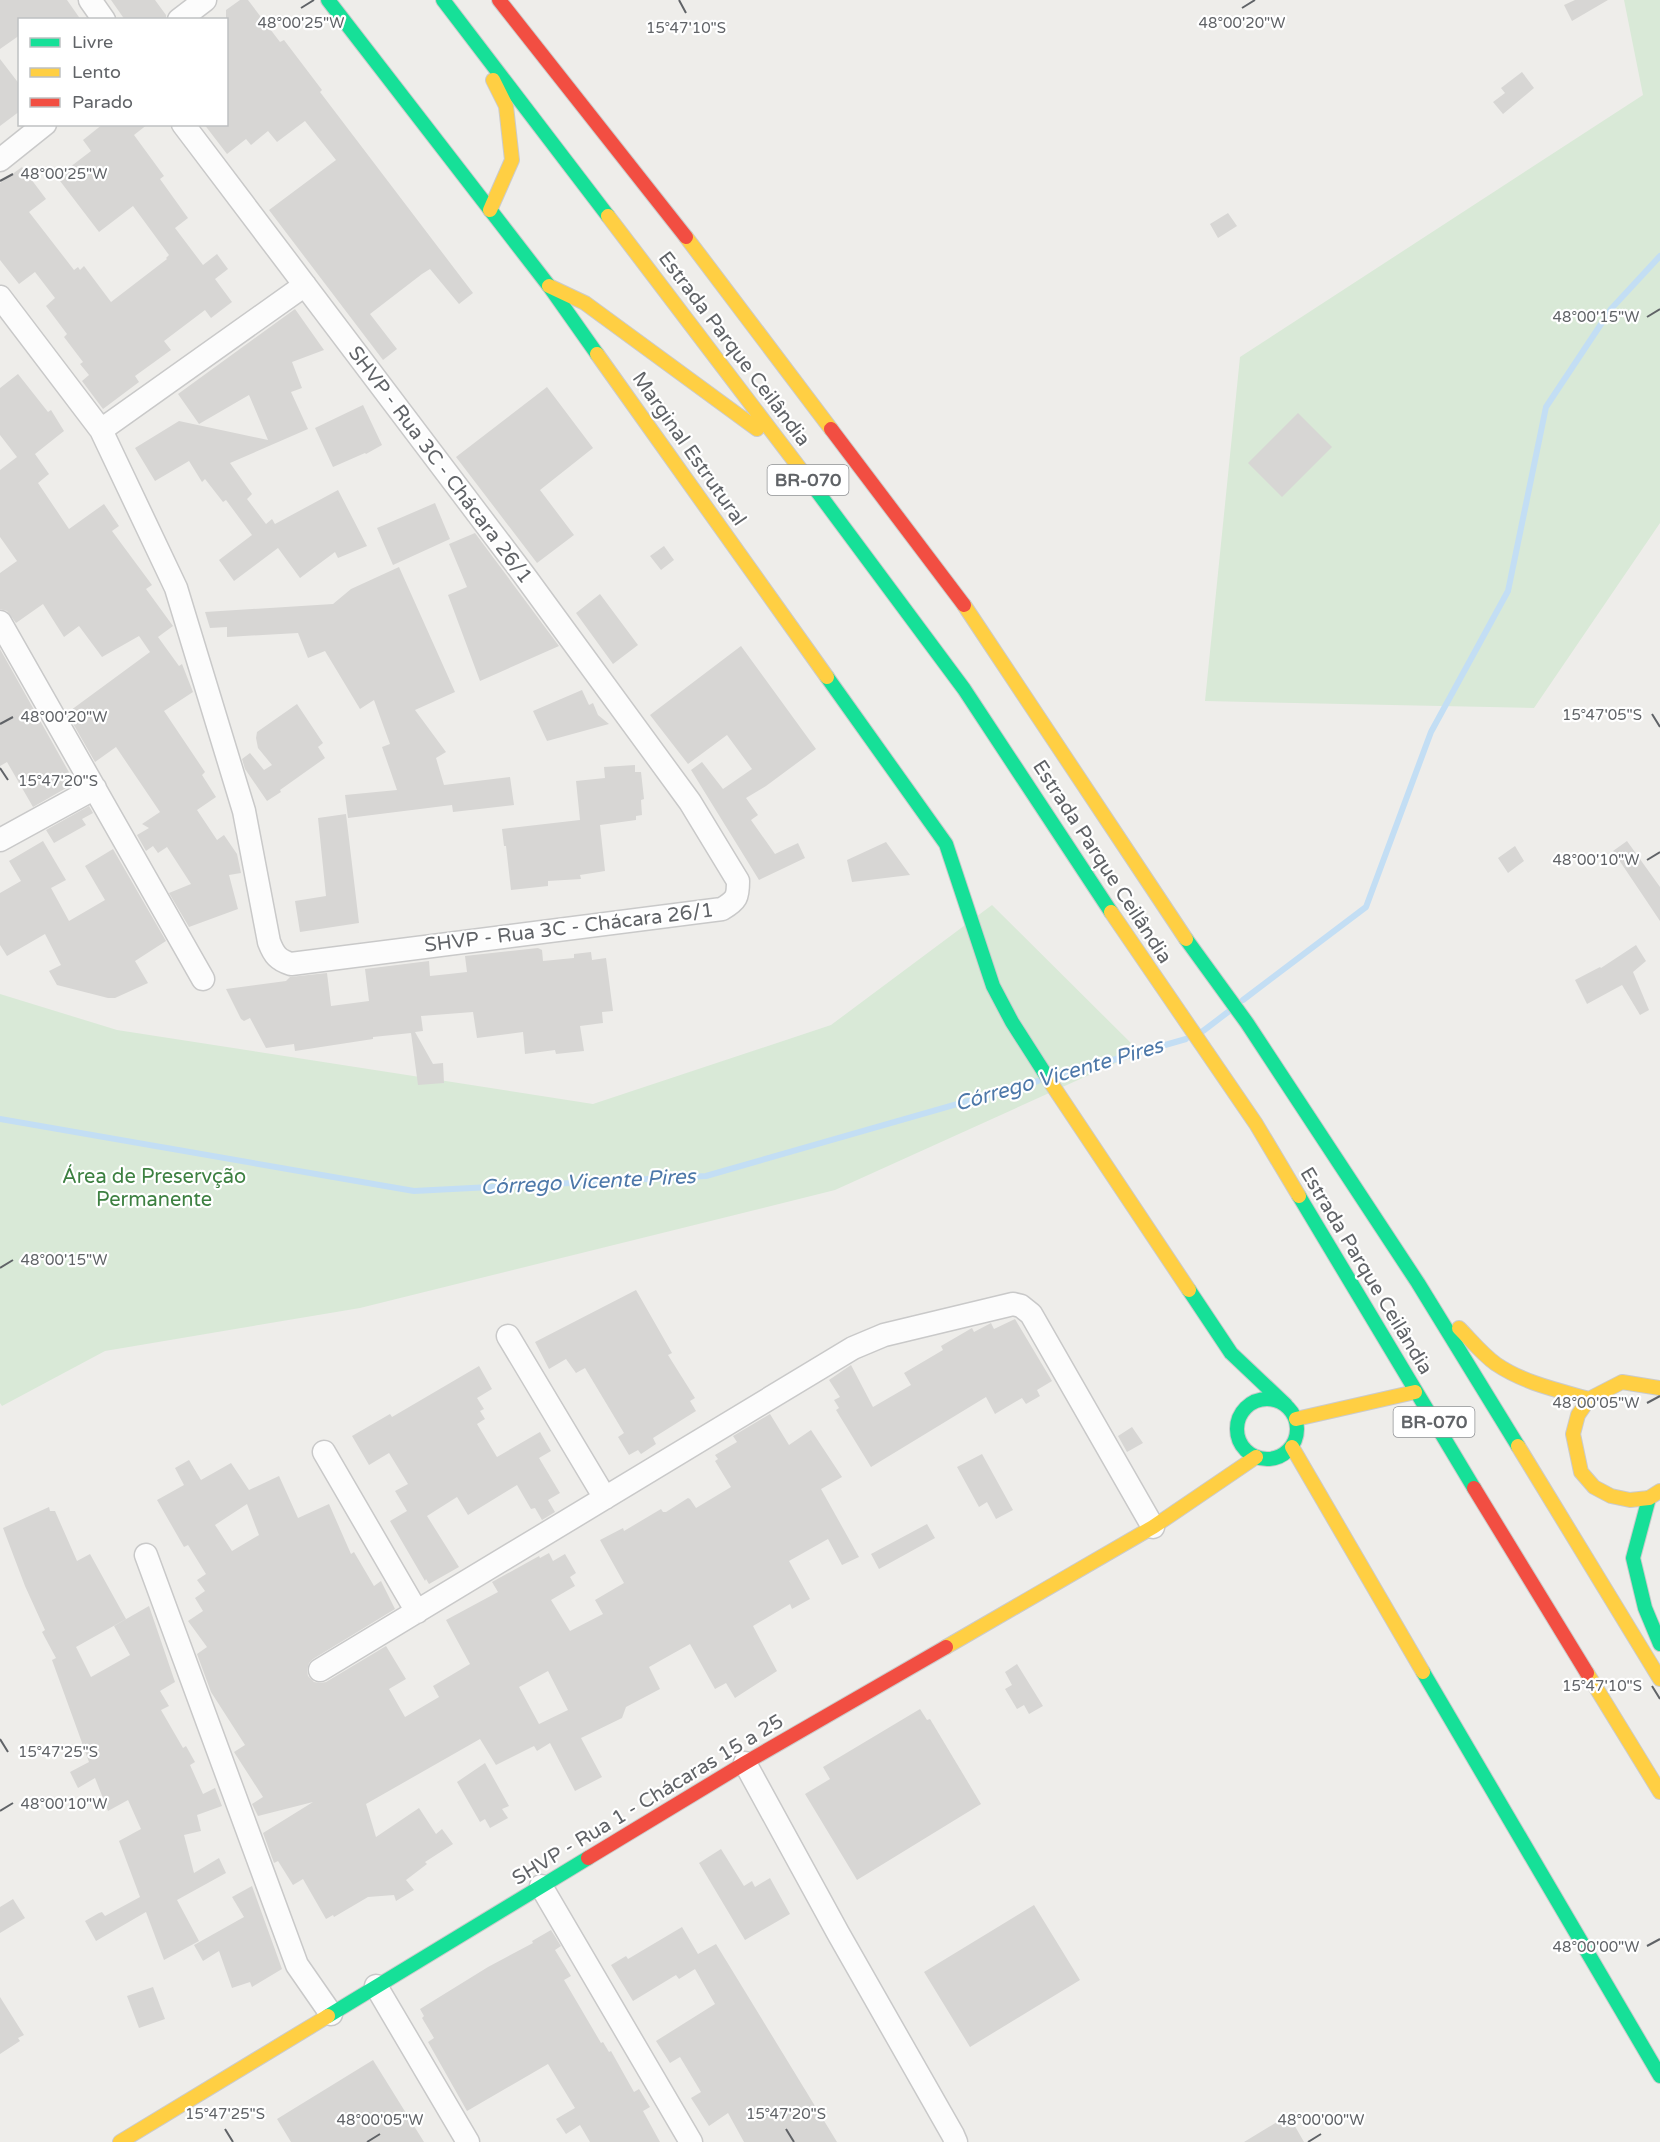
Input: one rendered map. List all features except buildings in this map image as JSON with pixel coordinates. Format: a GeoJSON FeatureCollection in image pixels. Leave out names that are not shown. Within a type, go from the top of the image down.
{"type":"FeatureCollection","features":[{"type":"Feature","properties":{"kind":"main road","name":"Marginal Estrutural"},"geometry":{"type":"LineString","coordinates":[[328,0],[549,286],[946,844],[993,986],[1012,1022],[1097,1154],[1231,1353],[1286,1406]]}},
{"type":"Feature","properties":{"kind":"main road","name":"Estrada Parque Ceilândia"},"geometry":{"type":"LineString","coordinates":[[443,0],[786,450],[964,689],[1153,975],[1256,1124],[1415,1392],[1660,1792]]}},
{"type":"Feature","properties":{"kind":"main road","name":"Estrada Parque Ceilândia"},"geometry":{"type":"LineString","coordinates":[[499,0],[676,224],[967,610],[1196,953],[1247,1023],[1418,1284],[1660,1679]]}},
{"type":"Feature","properties":{"kind":"main road"},"geometry":{"type":"LineString","coordinates":[[467,30],[506,106],[512,160],[490,210]]}},
{"type":"Feature","properties":{"kind":"main road"},"geometry":{"type":"LineString","coordinates":[[549,286],[585,303],[786,450]]}},
{"type":"Feature","properties":{"kind":"main road"},"geometry":{"type":"LineString","coordinates":[[1418,1284],[1485,1356],[1510,1373],[1544,1387],[1589,1399]]}},
{"type":"Feature","properties":{"kind":"main road"},"geometry":{"type":"LineString","coordinates":[[1231,1353],[1233,1372]]}},
{"type":"Feature","properties":{"kind":"main road"},"geometry":{"type":"LineString","coordinates":[[1654,1495],[1630,1500],[1611,1496],[1594,1487],[1581,1472],[1573,1434],[1578,1415],[1589,1399],[1622,1382],[1660,1388]]}},
{"type":"Feature","properties":{"kind":"main road"},"geometry":{"type":"LineString","coordinates":[[1296,1419],[1415,1392]]}},
{"type":"Feature","properties":{"kind":"main road"},"geometry":{"type":"LineString","coordinates":[[1226,1450],[1237,1428],[1244,1410],[1250,1404],[1260,1400],[1270,1399],[1286,1406],[1296,1419],[1297,1437],[1292,1447],[1274,1460],[1256,1457],[1244,1449],[1237,1428],[1235,1402]]}},
{"type":"Feature","properties":{"kind":"main road"},"geometry":{"type":"LineString","coordinates":[[1292,1447],[1660,2076]]}},
{"type":"Feature","properties":{"kind":"main road","name":"SHVP - Rua 1 - Chácaras 15 a 25"},"geometry":{"type":"LineString","coordinates":[[120,2142],[745,1763],[1153,1527],[1256,1457]]}},
{"type":"Feature","properties":{"kind":"main road","name":"SHVP - Rua 1 - Chácaras 15 a 25"},"geometry":{"type":"LineString","coordinates":[[1198,1496],[1214,1469]]}},
{"type":"Feature","properties":{"kind":"main road"},"geometry":{"type":"LineString","coordinates":[[1654,1495],[1633,1558],[1645,1608],[1660,1644]]}},
{"type":"Feature","properties":{"kind":"street"},"geometry":{"type":"LineString","coordinates":[[90,0],[103,18]]}},
{"type":"Feature","properties":{"kind":"street"},"geometry":{"type":"LineString","coordinates":[[182,18],[205,0]]}},
{"type":"Feature","properties":{"kind":"street"},"geometry":{"type":"LineString","coordinates":[[0,160],[42,126]]}},
{"type":"Feature","properties":{"kind":"street","name":"SHVP - Rua 3C - Chácara 26/1"},"geometry":{"type":"LineString","coordinates":[[0,297],[101,430],[176,588],[244,811],[268,942],[273,954],[281,961],[291,964],[629,921],[722,909],[732,903],[738,896],[738,881],[690,802],[531,585],[185,126]]}},
{"type":"Feature","properties":{"kind":"street"},"geometry":{"type":"LineString","coordinates":[[101,430],[305,285]]}},
{"type":"Feature","properties":{"kind":"street"},"geometry":{"type":"LineString","coordinates":[[0,622],[202,979]]}},
{"type":"Feature","properties":{"kind":"street"},"geometry":{"type":"LineString","coordinates":[[0,840],[95,788]]}},
{"type":"Feature","properties":{"kind":"street"},"geometry":{"type":"LineString","coordinates":[[320,1670],[853,1348],[884,1335],[1013,1304],[1021,1306],[1031,1314],[1153,1527]]}},
{"type":"Feature","properties":{"kind":"street"},"geometry":{"type":"LineString","coordinates":[[508,1336],[605,1498]]}},
{"type":"Feature","properties":{"kind":"street"},"geometry":{"type":"LineString","coordinates":[[324,1452],[417,1612]]}},
{"type":"Feature","properties":{"kind":"street"},"geometry":{"type":"LineString","coordinates":[[146,1555],[297,1965],[331,2014]]}},
{"type":"Feature","properties":{"kind":"street"},"geometry":{"type":"LineString","coordinates":[[745,1763],[956,2142]]}},
{"type":"Feature","properties":{"kind":"street"},"geometry":{"type":"LineString","coordinates":[[541,1886],[691,2142]]}},
{"type":"Feature","properties":{"kind":"street"},"geometry":{"type":"LineString","coordinates":[[376,1986],[468,2142]]}},
{"type":"Feature","properties":{"kind":"green space"},"geometry":{"type":"Polygon","coordinates":[[[1624,0],[1660,0],[1660,523],[1534,708],[1205,701],[1240,357],[1643,95],[1624,0]]]}},
{"type":"Feature","properties":{"kind":"green space","name":"Área de Preservção Permanente"},"geometry":{"type":"Polygon","coordinates":[[[992,905],[1140,1052],[835,1190],[360,1308],[105,1351],[2,1406],[0,1403],[0,994],[117,1030],[593,1104],[831,1025],[992,905]]]}},
{"type":"Feature","properties":{"kind":"waterway","name":"Córrego Vicente Pires"},"geometry":{"type":"LineString","coordinates":[[1243,1000],[1366,907],[1431,732],[1508,591],[1546,407],[1611,309],[1660,256]]}},
{"type":"Feature","properties":{"kind":"waterway","name":"Córrego Vicente Pires"},"geometry":{"type":"LineString","coordinates":[[1203,1031],[1228,1012]]}},
{"type":"Feature","properties":{"kind":"waterway","name":"Córrego Vicente Pires"},"geometry":{"type":"LineString","coordinates":[[1057,1076],[1186,1039]]}},
{"type":"Feature","properties":{"kind":"waterway","name":"Córrego Vicente Pires"},"geometry":{"type":"LineString","coordinates":[[0,1119],[414,1191],[706,1176],[1038,1081]]}},
{"type":"Feature","properties":{"kind":"traffic: fast"},"geometry":{"type":"LineString","coordinates":[[328,0],[549,286],[597,354]]}},
{"type":"Feature","properties":{"kind":"traffic: fast"},"geometry":{"type":"LineString","coordinates":[[443,0],[608,216]]}},
{"type":"Feature","properties":{"kind":"traffic: fast"},"geometry":{"type":"LineString","coordinates":[[811,483],[964,689],[1111,912]]}},
{"type":"Feature","properties":{"kind":"traffic: fast"},"geometry":{"type":"LineString","coordinates":[[827,677],[946,844],[993,986],[1012,1022],[1051,1083]]}},
{"type":"Feature","properties":{"kind":"traffic: fast"},"geometry":{"type":"LineString","coordinates":[[1186,939],[1247,1023],[1418,1283],[1518,1446]]}},
{"type":"Feature","properties":{"kind":"traffic: fast"},"geometry":{"type":"LineString","coordinates":[[1299,1196],[1474,1488]]}},
{"type":"Feature","properties":{"kind":"traffic: fast"},"geometry":{"type":"LineString","coordinates":[[1189,1290],[1231,1353],[1286,1405]]}},
{"type":"Feature","properties":{"kind":"traffic: fast"},"geometry":{"type":"LineString","coordinates":[[1261,1399],[1273,1399],[1284,1404],[1292,1412],[1297,1429],[1295,1441],[1284,1454],[1273,1459],[1261,1459],[1250,1454],[1242,1446],[1237,1435],[1237,1423],[1242,1412],[1250,1404],[1261,1399]]}},
{"type":"Feature","properties":{"kind":"traffic: fast"},"geometry":{"type":"LineString","coordinates":[[1649,1498],[1633,1558],[1645,1608],[1660,1644]]}},
{"type":"Feature","properties":{"kind":"traffic: fast"},"geometry":{"type":"LineString","coordinates":[[1423,1672],[1660,2076]]}},
{"type":"Feature","properties":{"kind":"traffic: fast"},"geometry":{"type":"LineString","coordinates":[[328,2016],[588,1858]]}},
{"type":"Feature","properties":{"kind":"traffic: slow"},"geometry":{"type":"LineString","coordinates":[[490,210],[512,160],[506,106],[493,80]]}},
{"type":"Feature","properties":{"kind":"traffic: slow"},"geometry":{"type":"LineString","coordinates":[[608,216],[811,483]]}},
{"type":"Feature","properties":{"kind":"traffic: slow"},"geometry":{"type":"LineString","coordinates":[[686,237],[831,429]]}},
{"type":"Feature","properties":{"kind":"traffic: slow"},"geometry":{"type":"LineString","coordinates":[[549,286],[585,303],[757,429]]}},
{"type":"Feature","properties":{"kind":"traffic: slow"},"geometry":{"type":"LineString","coordinates":[[597,354],[827,677]]}},
{"type":"Feature","properties":{"kind":"traffic: slow"},"geometry":{"type":"LineString","coordinates":[[964,605],[1186,939]]}},
{"type":"Feature","properties":{"kind":"traffic: slow"},"geometry":{"type":"LineString","coordinates":[[1111,912],[1256,1124],[1299,1196]]}},
{"type":"Feature","properties":{"kind":"traffic: slow"},"geometry":{"type":"LineString","coordinates":[[1051,1083],[1189,1290]]}},
{"type":"Feature","properties":{"kind":"traffic: slow"},"geometry":{"type":"LineString","coordinates":[[1459,1328],[1486,1356],[1507,1371],[1541,1385],[1589,1399]]}},
{"type":"Feature","properties":{"kind":"traffic: slow"},"geometry":{"type":"LineString","coordinates":[[1660,1388],[1622,1382],[1589,1399],[1578,1415],[1573,1434],[1581,1472],[1594,1487],[1611,1496],[1630,1500],[1649,1498],[1660,1491]]}},
{"type":"Feature","properties":{"kind":"traffic: slow"},"geometry":{"type":"LineString","coordinates":[[1296,1419],[1415,1392]]}},
{"type":"Feature","properties":{"kind":"traffic: slow"},"geometry":{"type":"LineString","coordinates":[[1518,1446],[1660,1679]]}},
{"type":"Feature","properties":{"kind":"traffic: slow"},"geometry":{"type":"LineString","coordinates":[[1292,1447],[1423,1672]]}},
{"type":"Feature","properties":{"kind":"traffic: slow"},"geometry":{"type":"LineString","coordinates":[[946,1647],[1153,1527],[1256,1457]]}},
{"type":"Feature","properties":{"kind":"traffic: slow"},"geometry":{"type":"LineString","coordinates":[[1587,1673],[1660,1792]]}},
{"type":"Feature","properties":{"kind":"traffic: slow"},"geometry":{"type":"LineString","coordinates":[[120,2142],[328,2016]]}},
{"type":"Feature","properties":{"kind":"traffic: jam"},"geometry":{"type":"LineString","coordinates":[[499,0],[686,237]]}},
{"type":"Feature","properties":{"kind":"traffic: jam"},"geometry":{"type":"LineString","coordinates":[[831,429],[964,605]]}},
{"type":"Feature","properties":{"kind":"traffic: jam"},"geometry":{"type":"LineString","coordinates":[[1474,1488],[1587,1673]]}},
{"type":"Feature","properties":{"kind":"traffic: jam"},"geometry":{"type":"LineString","coordinates":[[588,1858],[745,1763],[946,1647]]}}]}
